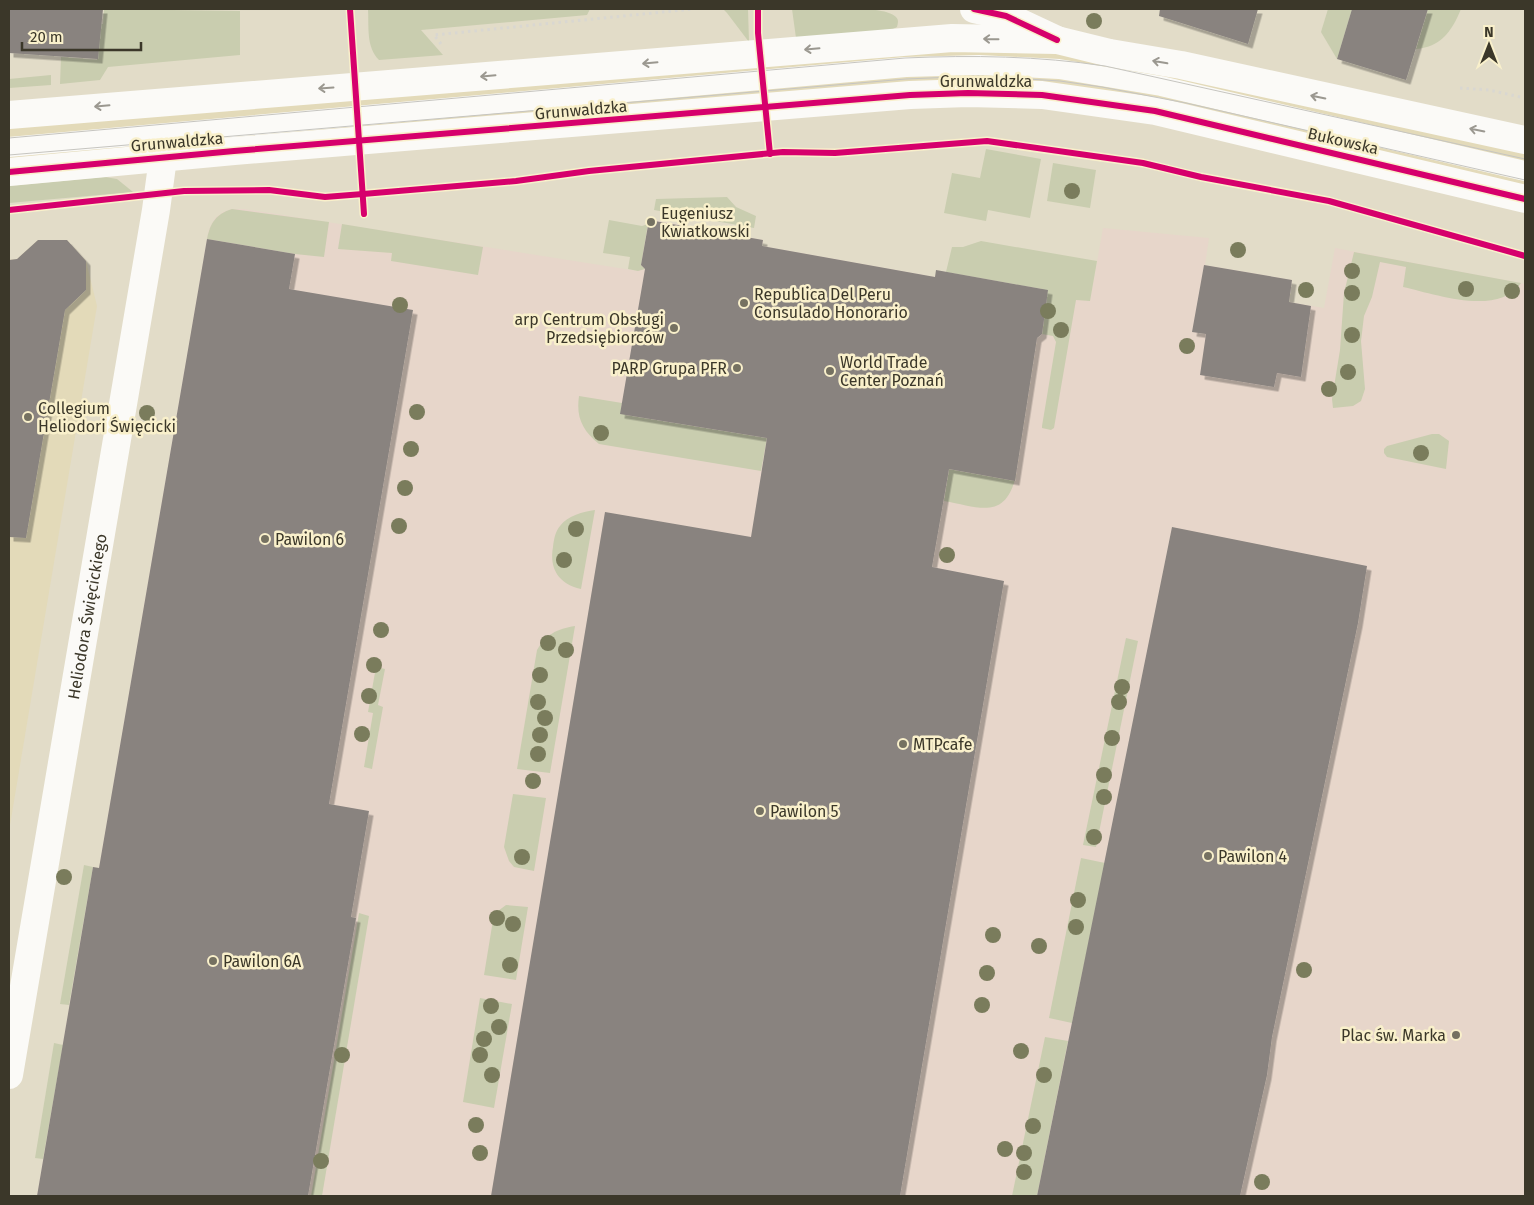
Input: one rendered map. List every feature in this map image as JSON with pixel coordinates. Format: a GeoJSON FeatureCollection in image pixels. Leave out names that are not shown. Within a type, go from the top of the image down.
{"type":"FeatureCollection","features":[{"type":"Feature","properties":{"kind":"street"},"geometry":{"type":"LineString","coordinates":[[974,9],[1006,16],[1057,40],[1110,53],[1181,66],[1525,140]]}},
{"type":"Feature","properties":{"kind":"street"},"geometry":{"type":"LineString","coordinates":[[9,115],[934,40],[1057,40]]}},
{"type":"Feature","properties":{"kind":"street","name":"Grunwaldzka"},"geometry":{"type":"LineString","coordinates":[[9,172],[910,95],[968,93],[1158,99]]}},
{"type":"Feature","properties":{"kind":"street","name":"Bukowska"},"geometry":{"type":"LineString","coordinates":[[1158,99],[1525,199]]}},
{"type":"Feature","properties":{"kind":"street","name":"Heliodora Święcickiego"},"geometry":{"type":"LineString","coordinates":[[9,1075],[156,210],[163,158]]}},
{"type":"Feature","properties":{"kind":"lane","name":"Grunwaldzka"},"geometry":{"type":"LineString","coordinates":[[9,147],[906,68],[979,66],[1059,70],[1158,99]]}},
{"type":"Feature","properties":{"kind":"lane"},"geometry":{"type":"LineString","coordinates":[[1158,99],[1525,171]]}},
{"type":"Feature","properties":{"kind":"path"},"geometry":{"type":"LineString","coordinates":[[446,51],[434,35],[693,9]]}},
{"type":"Feature","properties":{"kind":"shaded area"},"geometry":{"type":"Polygon","coordinates":[[[899,50],[1059,52],[1525,151],[1525,190],[1106,94],[9,166],[9,126],[899,50]]]}},
{"type":"Feature","properties":{"kind":"shaded area"},"geometry":{"type":"Polygon","coordinates":[[[232,209],[244,209],[638,271],[641,265],[648,224],[654,220],[763,240],[762,246],[935,277],[946,272],[1042,289],[1047,294],[1090,301],[1103,228],[1209,238],[1205,265],[1292,280],[1289,302],[1324,308],[1335,248],[1525,284],[1525,1196],[37,1196],[93,867],[99,868],[207,239],[209,229],[215,218],[223,212],[232,209]]]}},
{"type":"Feature","properties":{"kind":"shaded area"},"geometry":{"type":"Polygon","coordinates":[[[38,240],[67,240],[86,261],[97,306],[9,831],[9,260],[17,259],[38,240]]]}},
{"type":"Feature","properties":{"kind":"green space"},"geometry":{"type":"Polygon","coordinates":[[[847,8],[877,10],[896,17],[898,23],[897,27],[891,30],[796,38],[792,9],[847,8]]]}},
{"type":"Feature","properties":{"kind":"green space"},"geometry":{"type":"Polygon","coordinates":[[[104,9],[240,11],[240,55],[108,67],[100,80],[60,84],[61,57],[97,60],[99,24],[103,24],[104,9]]]}},
{"type":"Feature","properties":{"kind":"green space"},"geometry":{"type":"Polygon","coordinates":[[[368,9],[590,9],[587,15],[421,30],[443,55],[379,60],[370,43],[368,9]]]}},
{"type":"Feature","properties":{"kind":"green space"},"geometry":{"type":"Polygon","coordinates":[[[723,9],[748,9],[749,42],[727,13],[723,9]]]}},
{"type":"Feature","properties":{"kind":"green space"},"geometry":{"type":"Polygon","coordinates":[[[1328,9],[1352,9],[1337,59],[1321,32],[1328,9]]]}},
{"type":"Feature","properties":{"kind":"green space"},"geometry":{"type":"Polygon","coordinates":[[[1428,9],[1461,9],[1454,24],[1439,41],[1425,48],[1416,49],[1428,9]]]}},
{"type":"Feature","properties":{"kind":"green space"},"geometry":{"type":"Polygon","coordinates":[[[51,75],[51,85],[9,88],[9,79],[51,75]]]}},
{"type":"Feature","properties":{"kind":"green space"},"geometry":{"type":"Polygon","coordinates":[[[986,149],[1041,159],[1030,218],[988,210],[986,221],[944,213],[952,173],[980,178],[986,149]]]}},
{"type":"Feature","properties":{"kind":"green space"},"geometry":{"type":"Polygon","coordinates":[[[1053,163],[1096,170],[1090,208],[1047,201],[1053,163]]]}},
{"type":"Feature","properties":{"kind":"green space"},"geometry":{"type":"Polygon","coordinates":[[[105,177],[117,179],[133,192],[9,203],[9,186],[105,177]]]}},
{"type":"Feature","properties":{"kind":"green space"},"geometry":{"type":"Polygon","coordinates":[[[727,197],[736,207],[756,216],[754,228],[654,210],[656,199],[727,197]]]}},
{"type":"Feature","properties":{"kind":"green space"},"geometry":{"type":"Polygon","coordinates":[[[232,209],[329,222],[324,257],[207,239],[210,228],[218,216],[232,209]]]}},
{"type":"Feature","properties":{"kind":"green space"},"geometry":{"type":"Polygon","coordinates":[[[609,220],[642,226],[648,224],[641,265],[645,269],[638,271],[628,269],[630,257],[603,253],[609,220]]]}},
{"type":"Feature","properties":{"kind":"green space"},"geometry":{"type":"Polygon","coordinates":[[[342,224],[483,247],[478,275],[391,261],[392,253],[338,249],[342,224]]]}},
{"type":"Feature","properties":{"kind":"green space"},"geometry":{"type":"Polygon","coordinates":[[[981,241],[1097,261],[1090,301],[1076,300],[1054,428],[1051,430],[1042,428],[1056,342],[1053,336],[1042,334],[1047,294],[1042,289],[946,272],[952,247],[963,247],[981,241]]]}},
{"type":"Feature","properties":{"kind":"green space"},"geometry":{"type":"Polygon","coordinates":[[[1354,252],[1521,283],[1511,293],[1497,299],[1482,301],[1448,298],[1403,287],[1406,267],[1380,262],[1372,297],[1364,316],[1361,341],[1365,389],[1361,401],[1353,406],[1333,408],[1332,399],[1340,350],[1344,293],[1354,252]]]}},
{"type":"Feature","properties":{"kind":"green space"},"geometry":{"type":"Polygon","coordinates":[[[579,396],[622,403],[621,408],[626,415],[767,438],[761,471],[599,444],[584,428],[578,410],[579,396]]]}},
{"type":"Feature","properties":{"kind":"green space"},"geometry":{"type":"Polygon","coordinates":[[[1432,434],[1439,434],[1449,441],[1446,469],[1387,457],[1384,453],[1384,449],[1387,446],[1432,434]]]}},
{"type":"Feature","properties":{"kind":"green space"},"geometry":{"type":"Polygon","coordinates":[[[949,469],[1010,480],[1016,476],[1005,500],[989,508],[979,508],[944,501],[949,469]]]}},
{"type":"Feature","properties":{"kind":"green space"},"geometry":{"type":"Polygon","coordinates":[[[595,510],[581,589],[573,587],[561,579],[554,569],[552,555],[554,541],[558,528],[563,522],[581,513],[595,510]]]}},
{"type":"Feature","properties":{"kind":"green space"},"geometry":{"type":"Polygon","coordinates":[[[575,626],[550,773],[517,769],[537,650],[548,636],[575,626]]]}},
{"type":"Feature","properties":{"kind":"green space"},"geometry":{"type":"Polygon","coordinates":[[[1126,638],[1138,641],[1096,847],[1083,845],[1126,638]]]}},
{"type":"Feature","properties":{"kind":"green space"},"geometry":{"type":"Polygon","coordinates":[[[376,667],[385,669],[378,705],[383,707],[372,769],[364,767],[373,713],[368,712],[376,667]]]}},
{"type":"Feature","properties":{"kind":"green space"},"geometry":{"type":"Polygon","coordinates":[[[513,794],[546,798],[534,871],[514,867],[509,861],[504,847],[513,794]]]}},
{"type":"Feature","properties":{"kind":"green space"},"geometry":{"type":"Polygon","coordinates":[[[1081,858],[1105,863],[1072,1023],[1049,1018],[1081,858]]]}},
{"type":"Feature","properties":{"kind":"green space"},"geometry":{"type":"Polygon","coordinates":[[[84,865],[93,867],[69,1005],[60,1004],[84,865]]]}},
{"type":"Feature","properties":{"kind":"green space"},"geometry":{"type":"Polygon","coordinates":[[[506,905],[528,907],[516,980],[484,975],[494,914],[506,905]]]}},
{"type":"Feature","properties":{"kind":"green space"},"geometry":{"type":"Polygon","coordinates":[[[359,913],[369,916],[322,1196],[311,1196],[359,913]]]}},
{"type":"Feature","properties":{"kind":"green space"},"geometry":{"type":"Polygon","coordinates":[[[480,998],[512,1004],[494,1108],[463,1102],[480,998]]]}},
{"type":"Feature","properties":{"kind":"green space"},"geometry":{"type":"Polygon","coordinates":[[[1045,1037],[1068,1041],[1037,1196],[1012,1196],[1045,1037]]]}},
{"type":"Feature","properties":{"kind":"green space"},"geometry":{"type":"Polygon","coordinates":[[[54,1043],[63,1045],[43,1159],[35,1158],[54,1043]]]}},
{"type":"Feature","properties":{"kind":"building"},"geometry":{"type":"Polygon","coordinates":[[[9,9],[103,9],[98,59],[9,53],[9,9]]]}},
{"type":"Feature","properties":{"kind":"building"},"geometry":{"type":"Polygon","coordinates":[[[1160,9],[1258,9],[1248,44],[1159,16],[1160,9]]]}},
{"type":"Feature","properties":{"kind":"building"},"geometry":{"type":"Polygon","coordinates":[[[1352,9],[1428,9],[1406,80],[1337,59],[1352,9]]]}},
{"type":"Feature","properties":{"kind":"building","name":"Pawilon 5"},"geometry":{"type":"Polygon","coordinates":[[[649,220],[763,240],[762,246],[935,277],[936,270],[1048,290],[1042,334],[1037,338],[1015,481],[949,469],[932,567],[1004,581],[900,1196],[491,1196],[605,512],[751,537],[767,438],[620,414],[645,269],[641,265],[649,220]]]}},
{"type":"Feature","properties":{"kind":"building"},"geometry":{"type":"Polygon","coordinates":[[[207,239],[295,254],[289,289],[413,310],[329,804],[369,811],[351,917],[356,918],[308,1196],[37,1196],[93,867],[99,868],[207,239]]]}},
{"type":"Feature","properties":{"kind":"building","name":"Collegium Heliodori Święcicki"},"geometry":{"type":"Polygon","coordinates":[[[38,240],[67,240],[86,261],[86,290],[65,310],[26,538],[9,537],[9,260],[17,259],[38,240]]]}},
{"type":"Feature","properties":{"kind":"building"},"geometry":{"type":"Polygon","coordinates":[[[1204,265],[1292,280],[1289,302],[1311,306],[1301,377],[1277,373],[1274,387],[1200,375],[1206,334],[1192,332],[1204,265]]]}},
{"type":"Feature","properties":{"kind":"building","name":"Pawilon 4"},"geometry":{"type":"Polygon","coordinates":[[[1172,527],[1367,566],[1358,623],[1272,1037],[1267,1075],[1240,1196],[1037,1196],[1172,527]]]}},
{"type":"Feature","properties":{"kind":"tram line"},"geometry":{"type":"LineString","coordinates":[[9,138],[905,58],[980,57],[1030,58],[1105,66],[1525,159]]}},
{"type":"Feature","properties":{"kind":"tram line"},"geometry":{"type":"LineString","coordinates":[[9,155],[906,79],[979,76],[1060,81],[1102,87],[1186,103],[1525,180]]}},
{"type":"Feature","properties":{"kind":"cycle path"},"geometry":{"type":"LineString","coordinates":[[350,9],[364,214]]}},
{"type":"Feature","properties":{"kind":"cycle path"},"geometry":{"type":"LineString","coordinates":[[758,9],[758,33],[770,154]]}},
{"type":"Feature","properties":{"kind":"cycle path"},"geometry":{"type":"LineString","coordinates":[[974,9],[1006,16],[1057,40]]}},
{"type":"Feature","properties":{"kind":"cycle path"},"geometry":{"type":"LineString","coordinates":[[9,172],[234,151],[910,95],[968,93],[1042,95],[1155,111],[1525,199]]}},
{"type":"Feature","properties":{"kind":"cycle path"},"geometry":{"type":"LineString","coordinates":[[9,210],[184,191],[269,190],[325,197],[516,181],[589,171],[783,152],[835,153],[987,141],[1143,163],[1201,177],[1329,201],[1525,256]]}},
{"type":"Feature","properties":{"kind":"place","name":"Eugeniusz Kwiatkowski"},"geometry":{"type":"Point","coordinates":[651,222]}},
{"type":"Feature","properties":{"kind":"place","name":"Republica Del Peru Consulado Honorario"},"geometry":{"type":"Point","coordinates":[744,303]}},
{"type":"Feature","properties":{"kind":"place","name":"arp Centrum Obsługi Przedsiębiorców"},"geometry":{"type":"Point","coordinates":[674,328]}},
{"type":"Feature","properties":{"kind":"place","name":"PARP Grupa PFR"},"geometry":{"type":"Point","coordinates":[737,368]}},
{"type":"Feature","properties":{"kind":"place","name":"World Trade Center Poznań"},"geometry":{"type":"Point","coordinates":[830,371]}},
{"type":"Feature","properties":{"kind":"place","name":"Collegium Heliodori Święcicki"},"geometry":{"type":"Point","coordinates":[28,417]}},
{"type":"Feature","properties":{"kind":"place","name":"Pawilon 6"},"geometry":{"type":"Point","coordinates":[265,539]}},
{"type":"Feature","properties":{"kind":"place","name":"MTPcafe"},"geometry":{"type":"Point","coordinates":[903,744]}},
{"type":"Feature","properties":{"kind":"place","name":"Pawilon 5"},"geometry":{"type":"Point","coordinates":[760,811]}},
{"type":"Feature","properties":{"kind":"place","name":"Pawilon 4"},"geometry":{"type":"Point","coordinates":[1208,856]}},
{"type":"Feature","properties":{"kind":"place","name":"Pawilon 6A"},"geometry":{"type":"Point","coordinates":[213,961]}},
{"type":"Feature","properties":{"kind":"place","name":"Plac św. Marka"},"geometry":{"type":"Point","coordinates":[1456,1035]}}]}
